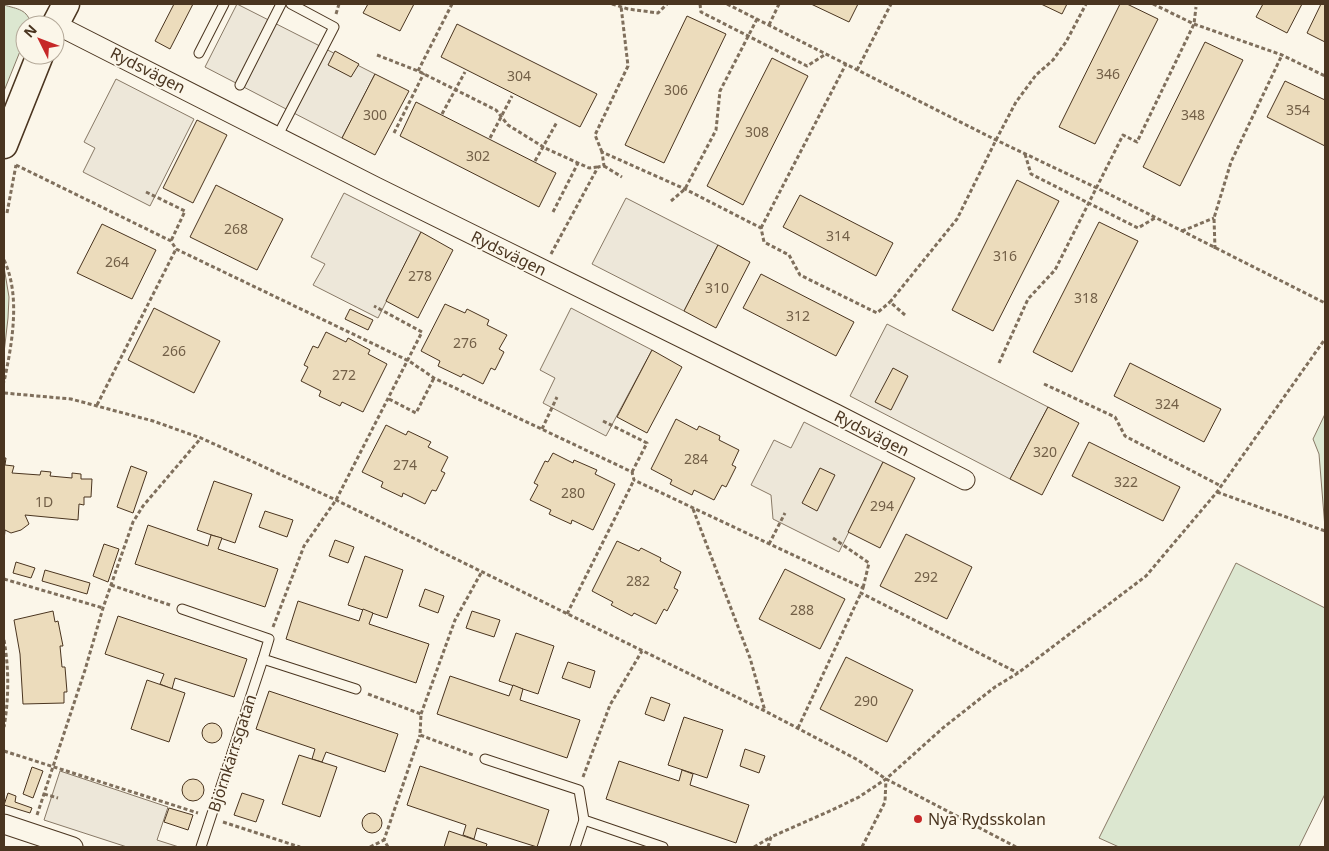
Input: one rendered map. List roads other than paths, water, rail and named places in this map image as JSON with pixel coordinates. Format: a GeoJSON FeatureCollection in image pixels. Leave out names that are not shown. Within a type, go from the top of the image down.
{"type":"FeatureCollection","features":[{"type":"Feature","properties":{"kind":"street","name":"Rydsvägen"},"geometry":{"type":"LineString","coordinates":[[58,13],[147,69],[277,137],[542,270],[836,414],[965,480]]}},
{"type":"Feature","properties":{"kind":"street"},"geometry":{"type":"LineString","coordinates":[[10,155],[37,65]]}},
{"type":"Feature","properties":{"kind":"street"},"geometry":{"type":"LineString","coordinates":[[4,824],[73,847]]}},
{"type":"Feature","properties":{"kind":"lane"},"geometry":{"type":"LineString","coordinates":[[199,53],[224,4]]}},
{"type":"Feature","properties":{"kind":"lane"},"geometry":{"type":"LineString","coordinates":[[240,85],[281,4]]}},
{"type":"Feature","properties":{"kind":"lane"},"geometry":{"type":"LineString","coordinates":[[277,137],[334,27],[290,4]]}},
{"type":"Feature","properties":{"kind":"lane","name":"Björnkärrsgatan"},"geometry":{"type":"LineString","coordinates":[[182,609],[269,639],[201,847]]}},
{"type":"Feature","properties":{"kind":"lane"},"geometry":{"type":"LineString","coordinates":[[263,659],[356,690]]}},
{"type":"Feature","properties":{"kind":"lane"},"geometry":{"type":"LineString","coordinates":[[485,759],[578,790],[584,820],[575,847]]}},
{"type":"Feature","properties":{"kind":"lane"},"geometry":{"type":"LineString","coordinates":[[584,820],[663,847]]}},
{"type":"Feature","properties":{"kind":"place","name":"Nya Rydsskolan"},"geometry":{"type":"Point","coordinates":[918,819]}}]}
